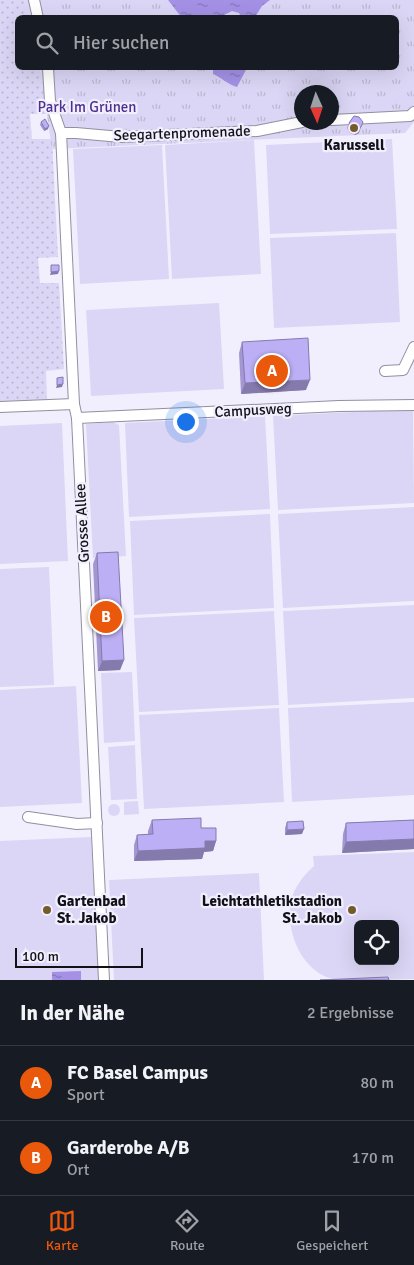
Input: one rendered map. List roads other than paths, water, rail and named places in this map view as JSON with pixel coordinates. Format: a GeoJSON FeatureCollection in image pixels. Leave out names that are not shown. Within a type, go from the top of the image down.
{"type":"FeatureCollection","features":[{"type":"Feature","properties":{"kind":"lane"},"geometry":{"type":"LineString","coordinates":[[34,0],[37,15]]}},
{"type":"Feature","properties":{"kind":"lane","name":"Grosse Allee"},"geometry":{"type":"LineString","coordinates":[[48,70],[50,101],[61,133],[74,404],[77,418],[104,980]]}},
{"type":"Feature","properties":{"kind":"lane"},"geometry":{"type":"LineString","coordinates":[[339,120],[410,116],[414,112]]}},
{"type":"Feature","properties":{"kind":"lane","name":"Seegartenpromenade"},"geometry":{"type":"LineString","coordinates":[[61,133],[121,137],[258,131],[294,124]]}},
{"type":"Feature","properties":{"kind":"lane"},"geometry":{"type":"LineString","coordinates":[[385,371],[403,370],[414,347]]}},
{"type":"Feature","properties":{"kind":"lane"},"geometry":{"type":"LineString","coordinates":[[0,407],[74,404]]}},
{"type":"Feature","properties":{"kind":"lane","name":"Campusweg"},"geometry":{"type":"LineString","coordinates":[[77,418],[340,406],[414,405]]}},
{"type":"Feature","properties":{"kind":"lane"},"geometry":{"type":"LineString","coordinates":[[28,817],[77,824],[97,823]]}},
{"type":"Feature","properties":{"kind":"water"},"geometry":{"type":"Polygon","coordinates":[[[168,0],[270,0],[262,6],[256,15],[240,15],[232,11],[224,15],[180,15],[168,0]]]}},
{"type":"Feature","properties":{"kind":"water"},"geometry":{"type":"Polygon","coordinates":[[[213,70],[246,70],[237,87],[213,74],[213,70]]]}},
{"type":"Feature","properties":{"kind":"water"},"geometry":{"type":"Polygon","coordinates":[[[81,971],[81,980],[52,980],[52,972],[81,971]]]}},
{"type":"Feature","properties":{"kind":"place","name":"Karussell"},"geometry":{"type":"Point","coordinates":[354,128]}},
{"type":"Feature","properties":{"kind":"place","name":"FC Basel Campus"},"geometry":{"type":"Point","coordinates":[272,371]}},
{"type":"Feature","properties":{"kind":"place","name":"Garderobe A/B"},"geometry":{"type":"Point","coordinates":[106,617]}},
{"type":"Feature","properties":{"kind":"place","name":"Gartenbad St. Jakob"},"geometry":{"type":"Point","coordinates":[47,910]}},
{"type":"Feature","properties":{"kind":"place","name":"Leichtathletikstadion St. Jakob"},"geometry":{"type":"Point","coordinates":[352,910]}},
{"type":"Feature","properties":{"kind":"park label","name":"Park Im Grünen"},"geometry":{"type":"Point","coordinates":[87,107]}}]}
